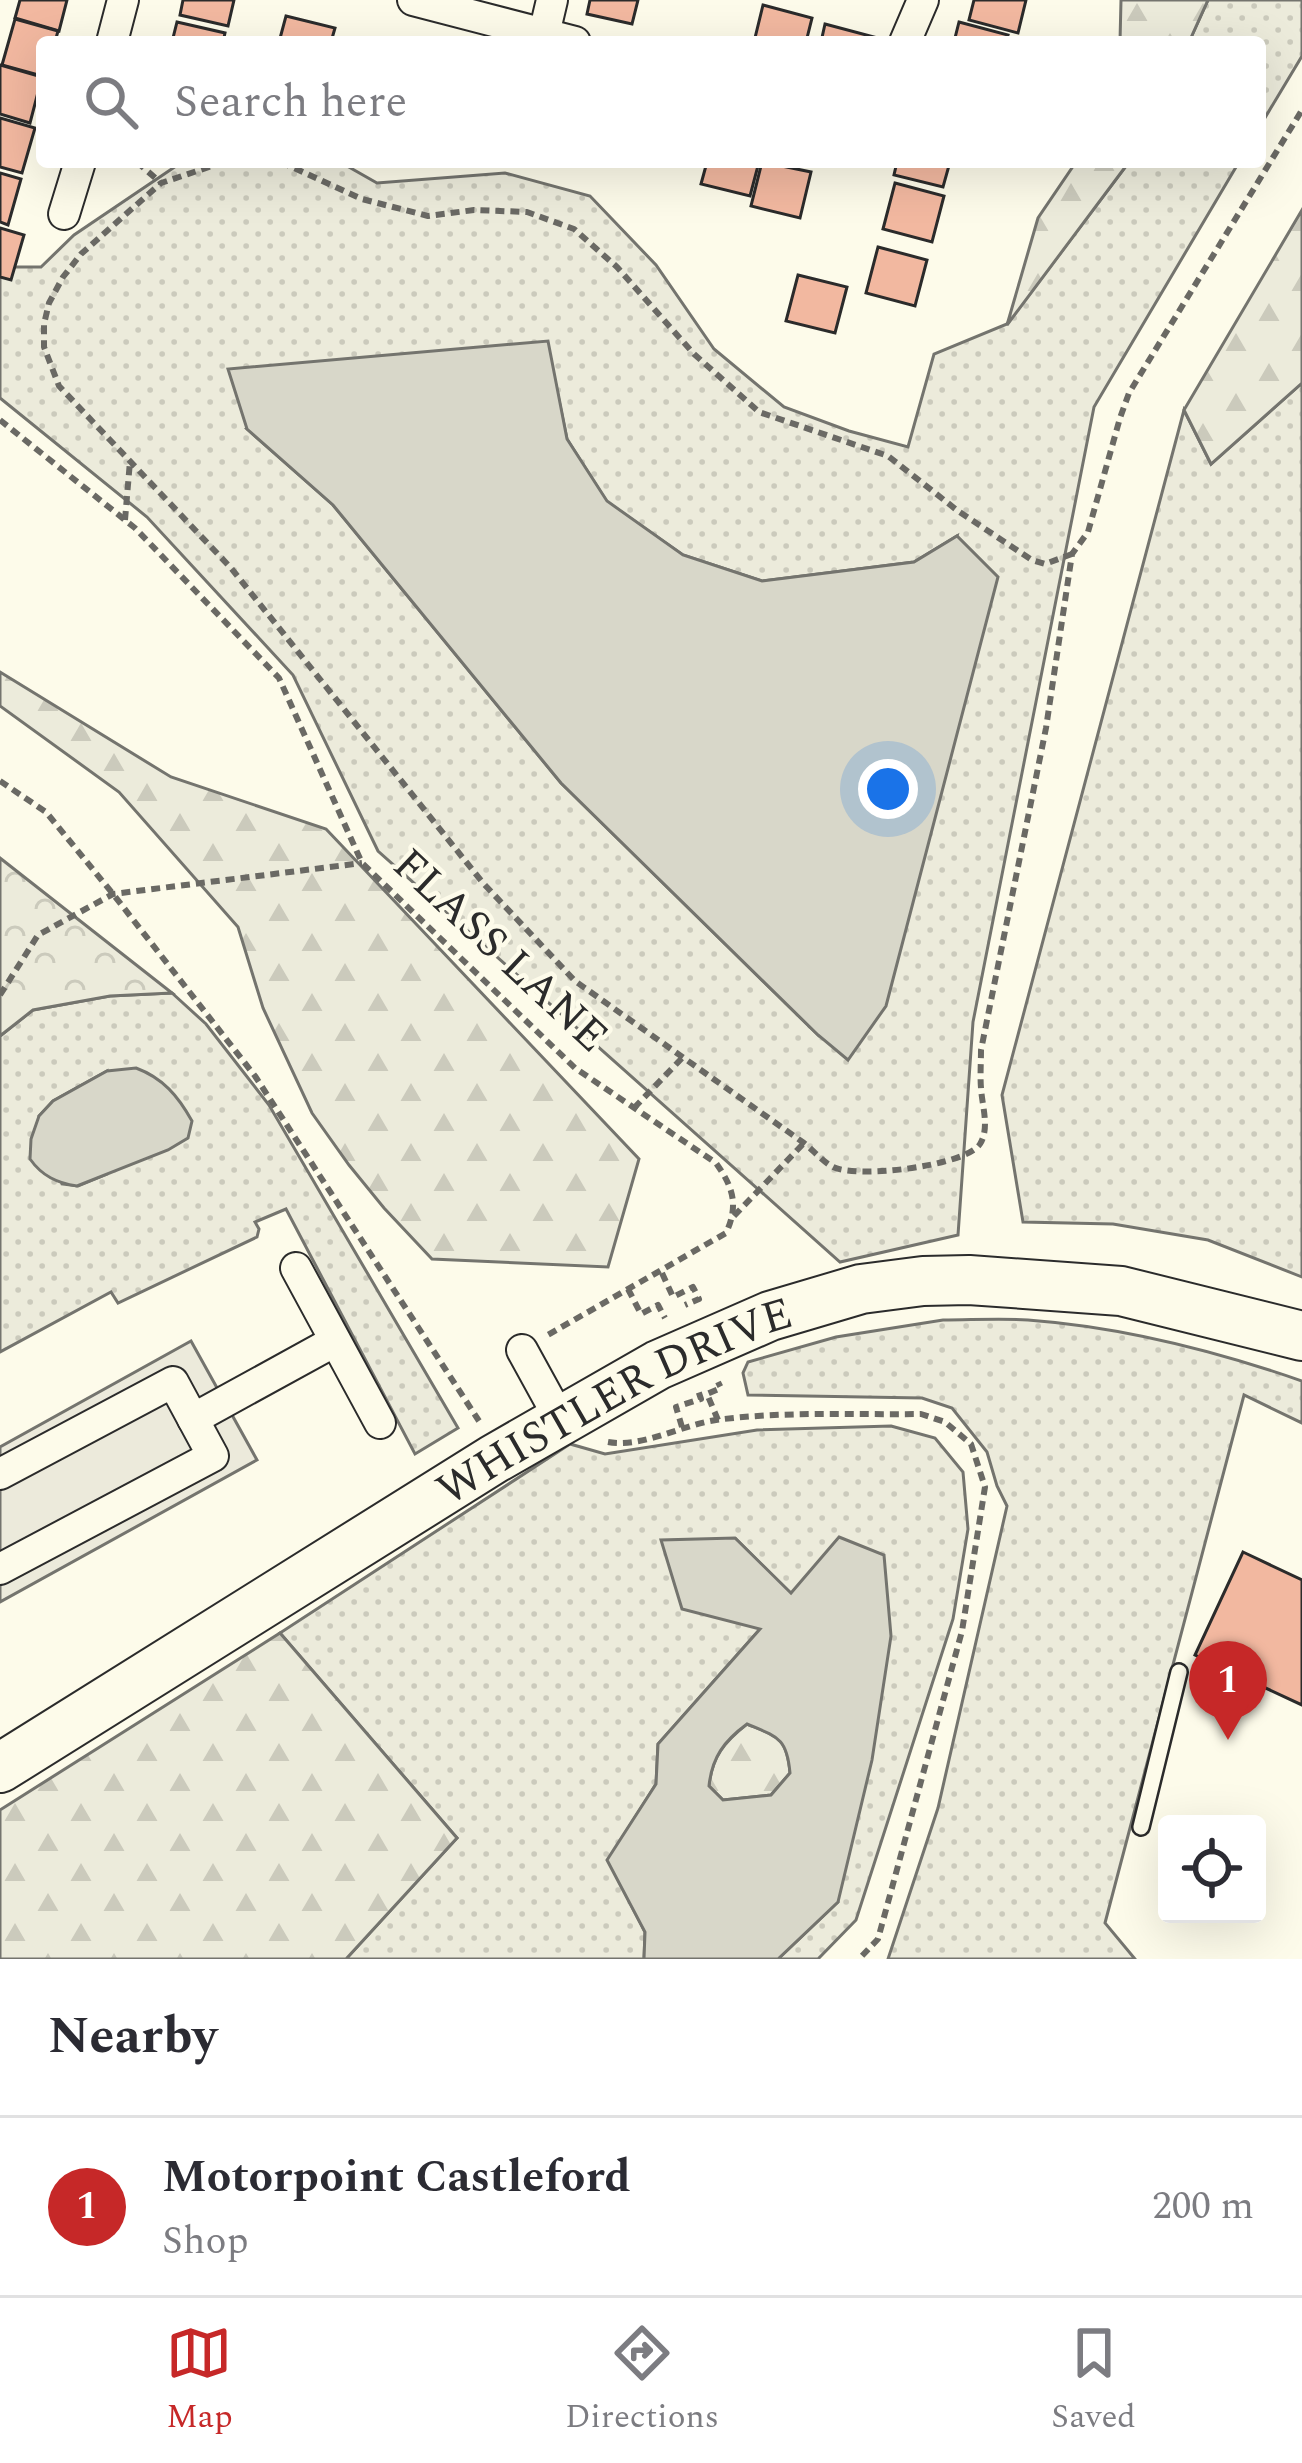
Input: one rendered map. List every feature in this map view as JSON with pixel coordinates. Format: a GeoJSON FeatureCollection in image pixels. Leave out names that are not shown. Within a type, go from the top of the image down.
{"type":"FeatureCollection","features":[{"type":"Feature","properties":{"kind":"main road","name":"WHISTLER DRIVE"},"geometry":{"type":"LineString","coordinates":[[0,1768],[569,1416],[682,1353],[770,1316],[861,1289],[969,1280],[1121,1292],[1302,1336]]}},
{"type":"Feature","properties":{"kind":"street"},"geometry":{"type":"LineString","coordinates":[[114,36],[124,0]]}},
{"type":"Feature","properties":{"kind":"street"},"geometry":{"type":"LineString","coordinates":[[412,0],[552,36]]}},
{"type":"Feature","properties":{"kind":"street"},"geometry":{"type":"LineString","coordinates":[[544,34],[552,0]]}},
{"type":"Feature","properties":{"kind":"street"},"geometry":{"type":"LineString","coordinates":[[908,36],[923,0]]}},
{"type":"Feature","properties":{"kind":"street"},"geometry":{"type":"LineString","coordinates":[[64,214],[78,168]]}},
{"type":"Feature","properties":{"kind":"street"},"geometry":{"type":"LineString","coordinates":[[296,1268],[380,1423]]}},
{"type":"Feature","properties":{"kind":"street"},"geometry":{"type":"LineString","coordinates":[[193,1419],[335,1341]]}},
{"type":"Feature","properties":{"kind":"street"},"geometry":{"type":"LineString","coordinates":[[522,1350],[569,1416]]}},
{"type":"Feature","properties":{"kind":"street"},"geometry":{"type":"LineString","coordinates":[[0,1474],[173,1382],[213,1456],[0,1569]]}},
{"type":"Feature","properties":{"kind":"lane"},"geometry":{"type":"LineString","coordinates":[[1141,1827],[1179,1672]]}},
{"type":"Feature","properties":{"kind":"path"},"geometry":{"type":"LineString","coordinates":[[206,168],[161,183],[81,254],[56,290],[44,324],[44,347],[59,386],[231,568],[483,883],[575,981],[833,1167],[858,1174],[920,1167],[972,1153],[981,1143],[985,1127],[981,1050],[1046,728],[1072,554],[1088,532],[1129,393],[1302,110]]}},
{"type":"Feature","properties":{"kind":"path"},"geometry":{"type":"LineString","coordinates":[[144,168],[161,183]]}},
{"type":"Feature","properties":{"kind":"path"},"geometry":{"type":"LineString","coordinates":[[294,168],[362,200],[428,217],[474,210],[527,212],[574,229],[617,267],[694,354],[759,412],[888,456],[958,512],[1032,560],[1045,563],[1072,554]]}},
{"type":"Feature","properties":{"kind":"path","name":"FLASS LANE"},"geometry":{"type":"LineString","coordinates":[[0,420],[125,520],[279,678],[362,863],[575,1068],[716,1163],[732,1185],[734,1216]]}},
{"type":"Feature","properties":{"kind":"path"},"geometry":{"type":"LineString","coordinates":[[125,520],[130,460]]}},
{"type":"Feature","properties":{"kind":"path"},"geometry":{"type":"LineString","coordinates":[[0,781],[46,812],[255,1076],[484,1429]]}},
{"type":"Feature","properties":{"kind":"path"},"geometry":{"type":"LineString","coordinates":[[0,995],[38,935],[113,894],[362,863]]}},
{"type":"Feature","properties":{"kind":"path"},"geometry":{"type":"LineString","coordinates":[[634,1108],[683,1057]]}},
{"type":"Feature","properties":{"kind":"path"},"geometry":{"type":"LineString","coordinates":[[522,1350],[726,1233],[734,1216],[804,1143]]}},
{"type":"Feature","properties":{"kind":"path"},"geometry":{"type":"LineString","coordinates":[[661,1272],[673,1297],[694,1287],[699,1299],[684,1306],[691,1321]]}},
{"type":"Feature","properties":{"kind":"path"},"geometry":{"type":"LineString","coordinates":[[628,1289],[641,1314],[658,1305],[671,1330]]}},
{"type":"Feature","properties":{"kind":"path"},"geometry":{"type":"LineString","coordinates":[[712,1366],[721,1388],[707,1394],[718,1420]]}},
{"type":"Feature","properties":{"kind":"path"},"geometry":{"type":"LineString","coordinates":[[682,1427],[676,1406],[701,1399],[697,1386]]}},
{"type":"Feature","properties":{"kind":"path"},"geometry":{"type":"LineString","coordinates":[[569,1416],[590,1435],[615,1444],[718,1420],[921,1414],[945,1422],[970,1444],[986,1487],[962,1631],[878,1939],[859,1959]]}},
{"type":"Feature","properties":{"kind":"green space"},"geometry":{"type":"Polygon","coordinates":[[[1121,0],[1208,0],[1192,36],[1120,36],[1121,0]]]}},
{"type":"Feature","properties":{"kind":"green space"},"geometry":{"type":"Polygon","coordinates":[[[1208,0],[1302,0],[1302,56],[1266,116],[1266,36],[1192,36],[1208,0]]]}},
{"type":"Feature","properties":{"kind":"green space"},"geometry":{"type":"Polygon","coordinates":[[[173,168],[351,168],[377,183],[505,173],[590,196],[656,265],[714,349],[784,407],[908,447],[934,354],[1007,324],[1124,168],[1235,168],[1094,407],[973,1022],[958,1235],[840,1262],[378,851],[293,675],[147,517],[0,398],[0,267],[41,267],[74,235],[173,168]],[[547,342],[247,429],[333,505],[561,783],[818,1035],[957,536],[914,562],[762,581],[683,555],[607,502],[567,439],[547,342]]]}},
{"type":"Feature","properties":{"kind":"green space"},"geometry":{"type":"Polygon","coordinates":[[[1072,168],[1125,168],[1007,325],[1038,218],[1072,168]]]}},
{"type":"Feature","properties":{"kind":"green space"},"geometry":{"type":"Polygon","coordinates":[[[1302,210],[1302,383],[1211,464],[1184,410],[1302,210]]]}},
{"type":"Feature","properties":{"kind":"green space"},"geometry":{"type":"Polygon","coordinates":[[[1302,383],[1302,1277],[1208,1240],[1113,1224],[1023,1222],[1002,1095],[1184,410],[1211,464],[1302,383]]]}},
{"type":"Feature","properties":{"kind":"green space"},"geometry":{"type":"Polygon","coordinates":[[[0,672],[171,777],[326,829],[639,1159],[608,1267],[432,1259],[384,1208],[312,1113],[263,1008],[238,927],[119,792],[0,706],[0,672]]]}},
{"type":"Feature","properties":{"kind":"green space"},"geometry":{"type":"Polygon","coordinates":[[[0,858],[172,993],[110,996],[33,1010],[0,1036],[0,858]]]}},
{"type":"Feature","properties":{"kind":"green space"},"geometry":{"type":"Polygon","coordinates":[[[172,993],[206,1024],[269,1105],[458,1428],[415,1454],[286,1209],[255,1222],[257,1237],[118,1303],[111,1292],[0,1352],[0,1036],[33,1010],[110,996],[172,993]],[[107,1071],[53,1101],[39,1116],[62,1184],[78,1186],[107,1174],[107,1071]]]}},
{"type":"Feature","properties":{"kind":"green space"},"geometry":{"type":"Polygon","coordinates":[[[1017,1319],[1098,1328],[1201,1350],[1302,1381],[1302,1423],[1244,1395],[1105,1923],[1135,1959],[888,1959],[938,1808],[1007,1506],[987,1452],[952,1408],[922,1398],[748,1395],[743,1373],[748,1362],[836,1337],[943,1320],[1017,1319]]]}},
{"type":"Feature","properties":{"kind":"green space"},"geometry":{"type":"Polygon","coordinates":[[[891,1426],[935,1438],[963,1472],[968,1529],[953,1619],[856,1920],[818,1959],[778,1959],[838,1902],[791,1594],[735,1538],[761,1628],[658,1744],[656,1784],[608,1860],[645,1932],[644,1959],[346,1959],[457,1838],[280,1633],[570,1444],[605,1454],[757,1430],[891,1426]]]}},
{"type":"Feature","properties":{"kind":"green space"},"geometry":{"type":"Polygon","coordinates":[[[280,1633],[457,1838],[346,1959],[0,1959],[0,1810],[280,1633]]]}},
{"type":"Feature","properties":{"kind":"green space"},"geometry":{"type":"Polygon","coordinates":[[[747,1724],[779,1740],[790,1773],[771,1795],[723,1800],[709,1786],[713,1767],[726,1744],[747,1724]]]}},
{"type":"Feature","properties":{"kind":"shaded area"},"geometry":{"type":"Polygon","coordinates":[[[548,341],[567,439],[607,501],[683,555],[762,581],[914,562],[957,536],[998,577],[886,1006],[848,1060],[561,783],[333,505],[247,429],[228,369],[548,341]]]}},
{"type":"Feature","properties":{"kind":"shaded area"},"geometry":{"type":"Polygon","coordinates":[[[136,1068],[162,1083],[181,1104],[192,1121],[188,1138],[77,1186],[40,1170],[30,1159],[31,1139],[39,1116],[53,1101],[107,1071],[136,1068]]]}},
{"type":"Feature","properties":{"kind":"shaded area"},"geometry":{"type":"Polygon","coordinates":[[[191,1341],[257,1460],[0,1602],[0,1447],[191,1341]]]}},
{"type":"Feature","properties":{"kind":"shaded area"},"geometry":{"type":"Polygon","coordinates":[[[839,1537],[884,1555],[891,1636],[872,1760],[838,1902],[778,1959],[644,1959],[645,1932],[607,1860],[656,1784],[658,1744],[760,1629],[682,1609],[661,1540],[735,1538],[791,1593],[839,1537]],[[747,1724],[716,1758],[709,1786],[723,1800],[771,1795],[790,1773],[783,1746],[747,1724]]]}},
{"type":"Feature","properties":{"kind":"building"},"geometry":{"type":"Polygon","coordinates":[[[20,0],[67,0],[59,31],[15,18],[20,0]]]}},
{"type":"Feature","properties":{"kind":"building"},"geometry":{"type":"Polygon","coordinates":[[[183,0],[234,0],[228,26],[180,15],[183,0]]]}},
{"type":"Feature","properties":{"kind":"building"},"geometry":{"type":"Polygon","coordinates":[[[590,0],[638,0],[632,24],[587,14],[590,0]]]}},
{"type":"Feature","properties":{"kind":"building"},"geometry":{"type":"Polygon","coordinates":[[[974,0],[1026,0],[1018,33],[969,20],[974,0]]]}},
{"type":"Feature","properties":{"kind":"building"},"geometry":{"type":"Polygon","coordinates":[[[763,5],[812,18],[808,36],[755,36],[763,5]]]}},
{"type":"Feature","properties":{"kind":"building"},"geometry":{"type":"Polygon","coordinates":[[[286,16],[335,28],[333,36],[281,36],[286,16]]]}},
{"type":"Feature","properties":{"kind":"building"},"geometry":{"type":"Polygon","coordinates":[[[15,19],[58,31],[57,36],[36,36],[36,74],[2,65],[15,19]]]}},
{"type":"Feature","properties":{"kind":"building"},"geometry":{"type":"Polygon","coordinates":[[[177,22],[225,33],[224,36],[174,36],[177,22]]]}},
{"type":"Feature","properties":{"kind":"building"},"geometry":{"type":"Polygon","coordinates":[[[959,22],[1008,35],[1008,36],[956,36],[959,22]]]}},
{"type":"Feature","properties":{"kind":"building"},"geometry":{"type":"Polygon","coordinates":[[[825,24],[870,36],[822,36],[825,24]]]}},
{"type":"Feature","properties":{"kind":"building"},"geometry":{"type":"Polygon","coordinates":[[[0,65],[36,75],[30,123],[0,114],[0,65]]]}},
{"type":"Feature","properties":{"kind":"building"},"geometry":{"type":"Polygon","coordinates":[[[0,118],[35,128],[22,173],[0,167],[0,118]]]}},
{"type":"Feature","properties":{"kind":"building"},"geometry":{"type":"Polygon","coordinates":[[[705,168],[757,168],[750,196],[701,184],[705,168]]]}},
{"type":"Feature","properties":{"kind":"building"},"geometry":{"type":"Polygon","coordinates":[[[760,168],[811,172],[800,218],[751,206],[760,168]]]}},
{"type":"Feature","properties":{"kind":"building"},"geometry":{"type":"Polygon","coordinates":[[[896,168],[948,168],[943,187],[894,175],[896,168]]]}},
{"type":"Feature","properties":{"kind":"building"},"geometry":{"type":"Polygon","coordinates":[[[0,173],[21,179],[8,225],[0,222],[0,173]]]}},
{"type":"Feature","properties":{"kind":"building"},"geometry":{"type":"Polygon","coordinates":[[[895,183],[944,196],[932,242],[883,229],[895,183]]]}},
{"type":"Feature","properties":{"kind":"building"},"geometry":{"type":"Polygon","coordinates":[[[0,228],[24,235],[11,280],[0,277],[0,228]]]}},
{"type":"Feature","properties":{"kind":"building"},"geometry":{"type":"Polygon","coordinates":[[[878,247],[927,260],[915,306],[866,293],[878,247]]]}},
{"type":"Feature","properties":{"kind":"building"},"geometry":{"type":"Polygon","coordinates":[[[798,275],[847,287],[835,333],[786,321],[798,275]]]}},
{"type":"Feature","properties":{"kind":"building"},"geometry":{"type":"Polygon","coordinates":[[[1243,1552],[1302,1580],[1302,1705],[1195,1655],[1243,1552]]]}},
{"type":"Feature","properties":{"kind":"place","name":"Motorpoint Castleford"},"geometry":{"type":"Point","coordinates":[1228,1740]}}]}
